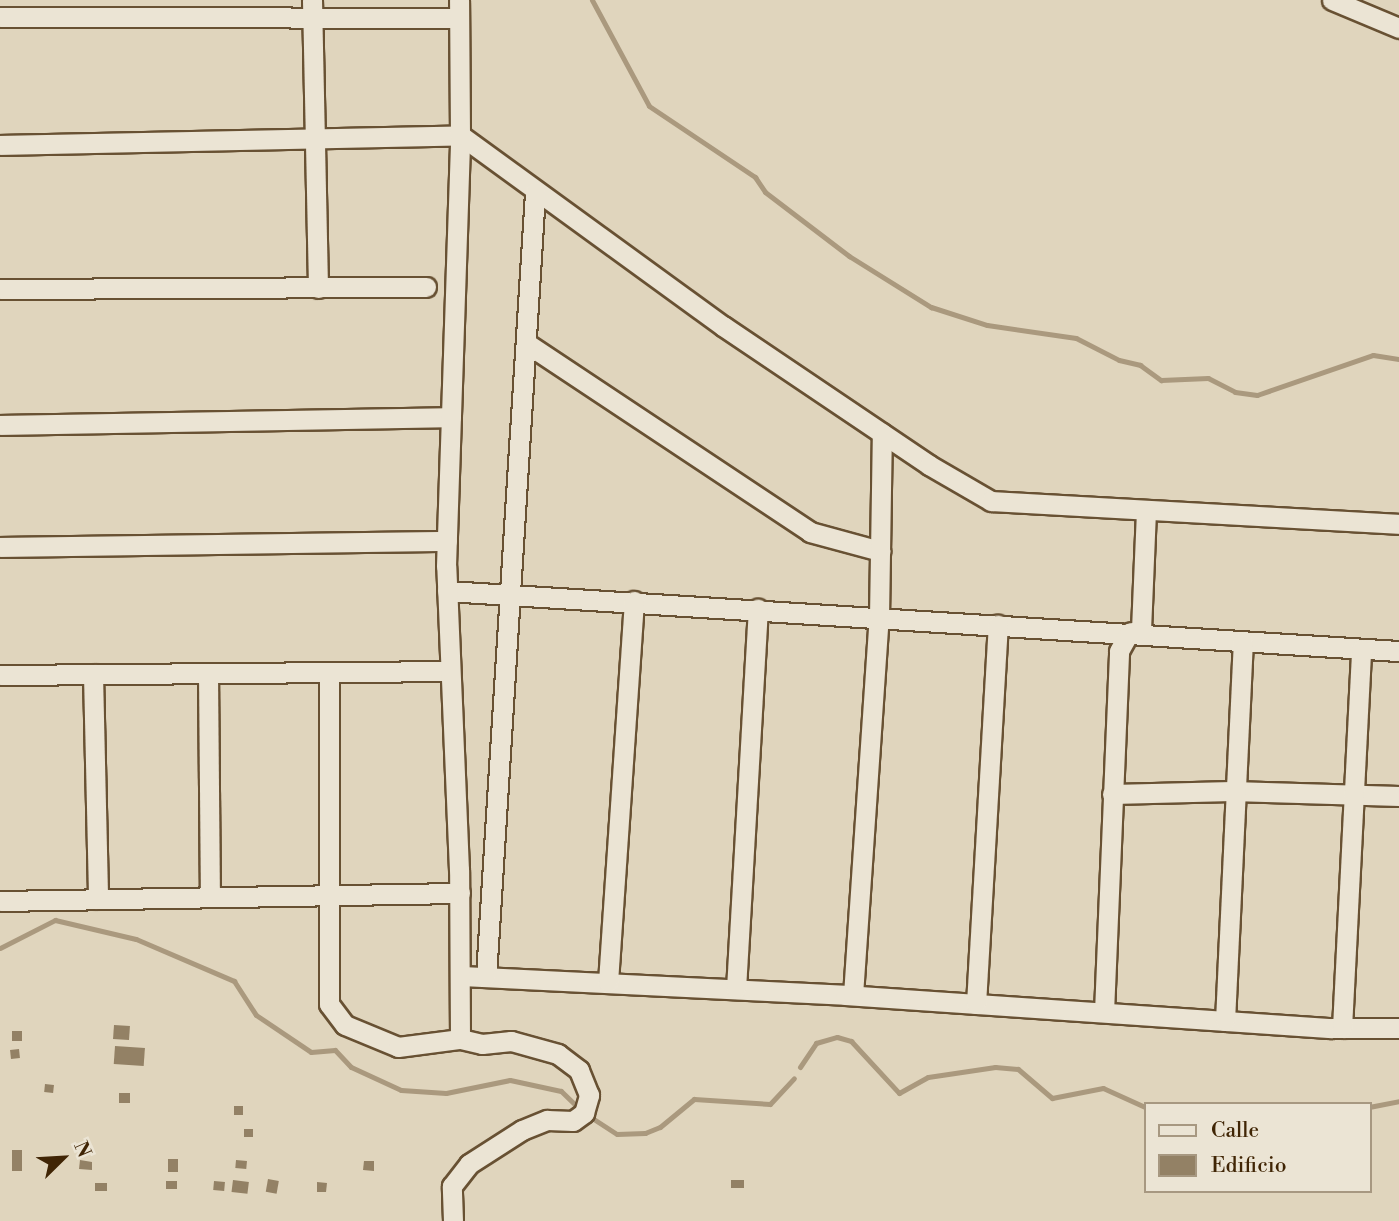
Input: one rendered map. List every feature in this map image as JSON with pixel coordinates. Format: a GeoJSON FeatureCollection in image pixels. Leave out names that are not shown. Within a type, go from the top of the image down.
{"type":"FeatureCollection","features":[{"type":"Feature","properties":{"kind":"street"},"geometry":{"type":"LineString","coordinates":[[1332,0],[1399,28]]}},
{"type":"Feature","properties":{"kind":"street"},"geometry":{"type":"LineString","coordinates":[[0,17],[459,9],[460,135],[447,591],[460,893],[460,1039]]}},
{"type":"Feature","properties":{"kind":"street"},"geometry":{"type":"LineString","coordinates":[[312,10],[318,288]]}},
{"type":"Feature","properties":{"kind":"street"},"geometry":{"type":"LineString","coordinates":[[0,145],[460,135],[535,192],[882,433],[991,501],[1399,524]]}},
{"type":"Feature","properties":{"kind":"street"},"geometry":{"type":"LineString","coordinates":[[486,976],[512,595],[535,192]]}},
{"type":"Feature","properties":{"kind":"street"},"geometry":{"type":"LineString","coordinates":[[0,289],[426,287]]}},
{"type":"Feature","properties":{"kind":"street"},"geometry":{"type":"LineString","coordinates":[[526,343],[810,532],[880,551]]}},
{"type":"Feature","properties":{"kind":"street"},"geometry":{"type":"LineString","coordinates":[[0,425],[451,417]]}},
{"type":"Feature","properties":{"kind":"street"},"geometry":{"type":"LineString","coordinates":[[853,995],[879,617],[882,433]]}},
{"type":"Feature","properties":{"kind":"street"},"geometry":{"type":"LineString","coordinates":[[1104,1012],[1119,650],[1129,634],[1141,630],[1146,510]]}},
{"type":"Feature","properties":{"kind":"street"},"geometry":{"type":"LineString","coordinates":[[0,547],[447,541]]}},
{"type":"Feature","properties":{"kind":"street"},"geometry":{"type":"LineString","coordinates":[[447,591],[1399,651]]}},
{"type":"Feature","properties":{"kind":"street"},"geometry":{"type":"LineString","coordinates":[[608,982],[634,601]]}},
{"type":"Feature","properties":{"kind":"street"},"geometry":{"type":"LineString","coordinates":[[736,989],[758,609]]}},
{"type":"Feature","properties":{"kind":"street"},"geometry":{"type":"LineString","coordinates":[[976,1004],[998,625]]}},
{"type":"Feature","properties":{"kind":"street"},"geometry":{"type":"LineString","coordinates":[[1225,1021],[1243,641]]}},
{"type":"Feature","properties":{"kind":"street"},"geometry":{"type":"LineString","coordinates":[[1342,1028],[1361,649]]}},
{"type":"Feature","properties":{"kind":"street"},"geometry":{"type":"LineString","coordinates":[[0,674],[450,671]]}},
{"type":"Feature","properties":{"kind":"street"},"geometry":{"type":"LineString","coordinates":[[329,672],[328,1004],[345,1025],[398,1047],[460,1039],[482,1044],[511,1041],[558,1054],[579,1070],[589,1095],[584,1113],[573,1121],[547,1120],[522,1130],[469,1164],[452,1186],[453,1221]]}},
{"type":"Feature","properties":{"kind":"street"},"geometry":{"type":"LineString","coordinates":[[208,673],[210,897]]}},
{"type":"Feature","properties":{"kind":"street"},"geometry":{"type":"LineString","coordinates":[[93,674],[98,899]]}},
{"type":"Feature","properties":{"kind":"street"},"geometry":{"type":"LineString","coordinates":[[1112,794],[1236,791],[1399,796]]}},
{"type":"Feature","properties":{"kind":"street"},"geometry":{"type":"LineString","coordinates":[[0,901],[460,893]]}},
{"type":"Feature","properties":{"kind":"street"},"geometry":{"type":"LineString","coordinates":[[461,976],[853,995],[1342,1028],[1399,1028]]}},
{"type":"Feature","properties":{"kind":"building"},"geometry":{"type":"Polygon","coordinates":[[[114,1025],[130,1026],[129,1040],[113,1039],[114,1025]]]}},
{"type":"Feature","properties":{"kind":"building"},"geometry":{"type":"Polygon","coordinates":[[[12,1031],[22,1031],[22,1041],[12,1041],[12,1031]]]}},
{"type":"Feature","properties":{"kind":"building"},"geometry":{"type":"Polygon","coordinates":[[[115,1046],[145,1048],[144,1066],[114,1064],[115,1046]]]}},
{"type":"Feature","properties":{"kind":"building"},"geometry":{"type":"Polygon","coordinates":[[[19,1049],[20,1058],[11,1059],[10,1050],[19,1049]]]}},
{"type":"Feature","properties":{"kind":"building"},"geometry":{"type":"Polygon","coordinates":[[[45,1084],[54,1085],[53,1093],[44,1092],[45,1084]]]}},
{"type":"Feature","properties":{"kind":"building"},"geometry":{"type":"Polygon","coordinates":[[[119,1093],[130,1093],[130,1103],[119,1103],[119,1093]]]}},
{"type":"Feature","properties":{"kind":"building"},"geometry":{"type":"Polygon","coordinates":[[[234,1106],[243,1106],[243,1115],[234,1115],[234,1106]]]}},
{"type":"Feature","properties":{"kind":"building"},"geometry":{"type":"Polygon","coordinates":[[[244,1129],[253,1129],[253,1137],[244,1137],[244,1129]]]}},
{"type":"Feature","properties":{"kind":"building"},"geometry":{"type":"Polygon","coordinates":[[[12,1150],[22,1150],[22,1171],[12,1171],[12,1150]]]}},
{"type":"Feature","properties":{"kind":"building"},"geometry":{"type":"Polygon","coordinates":[[[168,1159],[178,1159],[178,1172],[168,1172],[168,1159]]]}},
{"type":"Feature","properties":{"kind":"building"},"geometry":{"type":"Polygon","coordinates":[[[80,1160],[92,1162],[92,1170],[79,1169],[80,1160]]]}},
{"type":"Feature","properties":{"kind":"building"},"geometry":{"type":"Polygon","coordinates":[[[236,1160],[247,1161],[246,1169],[235,1168],[236,1160]]]}},
{"type":"Feature","properties":{"kind":"building"},"geometry":{"type":"Polygon","coordinates":[[[364,1161],[374,1161],[374,1171],[363,1170],[364,1161]]]}},
{"type":"Feature","properties":{"kind":"building"},"geometry":{"type":"Polygon","coordinates":[[[268,1179],[279,1181],[277,1194],[266,1192],[268,1179]]]}},
{"type":"Feature","properties":{"kind":"building"},"geometry":{"type":"Polygon","coordinates":[[[233,1180],[249,1182],[247,1194],[232,1192],[233,1180]]]}},
{"type":"Feature","properties":{"kind":"building"},"geometry":{"type":"Polygon","coordinates":[[[731,1180],[744,1180],[744,1188],[731,1188],[731,1180]]]}},
{"type":"Feature","properties":{"kind":"building"},"geometry":{"type":"Polygon","coordinates":[[[166,1181],[177,1181],[177,1189],[166,1189],[166,1181]]]}},
{"type":"Feature","properties":{"kind":"building"},"geometry":{"type":"Polygon","coordinates":[[[214,1181],[225,1182],[224,1191],[213,1190],[214,1181]]]}},
{"type":"Feature","properties":{"kind":"building"},"geometry":{"type":"Polygon","coordinates":[[[317,1182],[327,1183],[326,1192],[317,1192],[317,1182]]]}},
{"type":"Feature","properties":{"kind":"building"},"geometry":{"type":"Polygon","coordinates":[[[95,1183],[107,1183],[107,1191],[95,1191],[95,1183]]]}},
{"type":"Feature","properties":{"kind":"waterway"},"geometry":{"type":"LineString","coordinates":[[592,0],[649,106],[755,177],[765,192],[849,256],[931,307],[987,325],[1076,338],[1119,360],[1140,365],[1161,380],[1208,378],[1235,392],[1257,395],[1373,355],[1399,359]]}},
{"type":"Feature","properties":{"kind":"waterway"},"geometry":{"type":"LineString","coordinates":[[0,948],[55,920],[136,939],[234,981],[256,1015],[311,1052],[335,1050],[351,1067],[401,1090],[446,1093],[510,1080],[561,1091],[581,1110]]}},
{"type":"Feature","properties":{"kind":"waterway"},"geometry":{"type":"LineString","coordinates":[[800,1067],[816,1043],[837,1037],[851,1041],[899,1093],[928,1077],[995,1067],[1018,1069],[1052,1098],[1103,1088],[1144,1107]]}},
{"type":"Feature","properties":{"kind":"waterway"},"geometry":{"type":"LineString","coordinates":[[589,1116],[617,1134],[645,1133],[660,1127],[694,1099],[770,1104],[794,1078]]}},
{"type":"Feature","properties":{"kind":"waterway"},"geometry":{"type":"LineString","coordinates":[[1371,1107],[1399,1101]]}}]}
